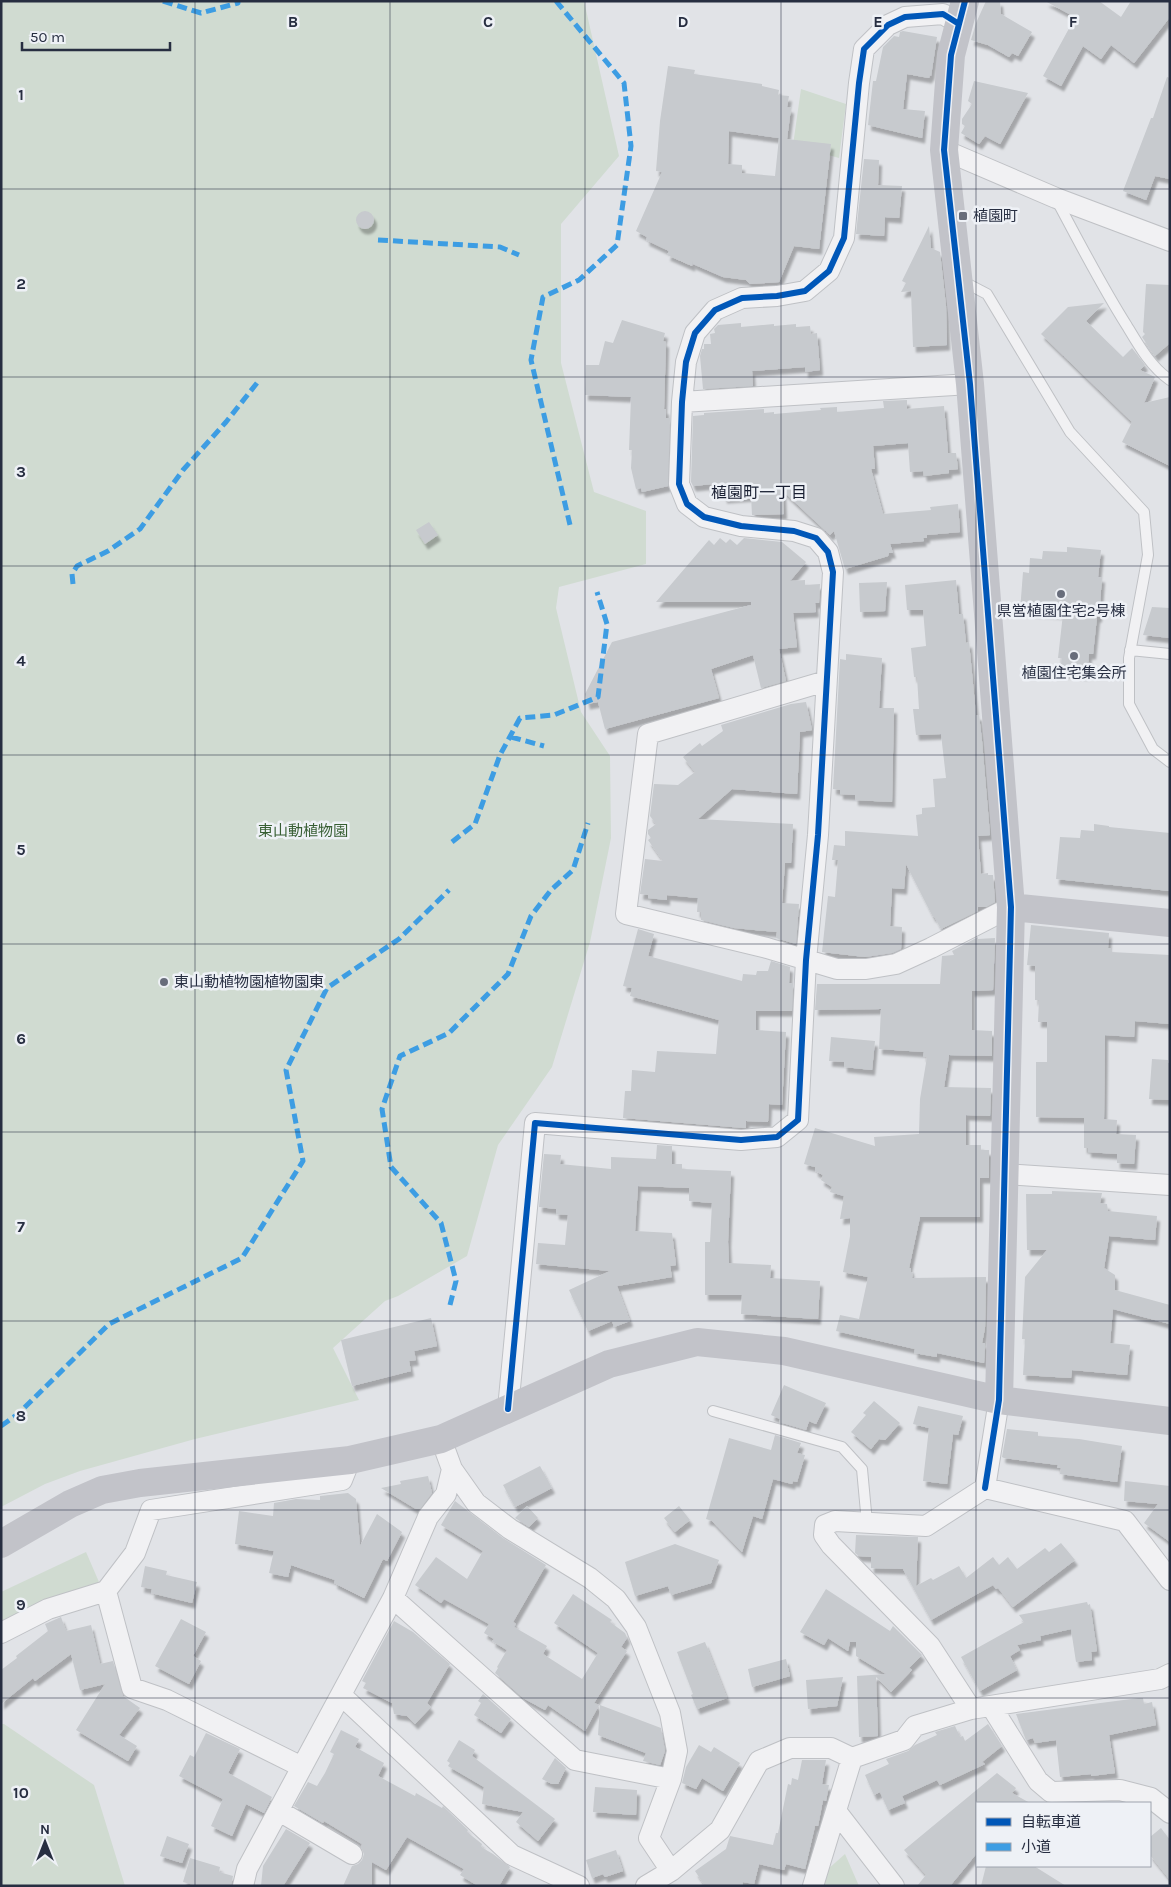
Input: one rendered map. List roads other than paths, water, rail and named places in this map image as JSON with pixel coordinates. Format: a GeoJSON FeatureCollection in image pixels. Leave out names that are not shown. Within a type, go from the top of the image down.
{"type":"FeatureCollection","features":[{"type":"Feature","properties":{"kind":"street"},"geometry":{"type":"LineString","coordinates":[[508,1409],[535,1123],[741,1140],[777,1137],[798,1120],[806,960],[818,835],[833,572],[828,552],[816,538],[794,531],[741,526],[704,517],[687,504],[679,484],[682,402],[686,362],[695,333],[715,310],[742,298],[777,296],[805,291],[829,271],[844,238],[864,49],[888,25],[905,17],[962,13],[951,56],[944,150],[960,280],[970,384],[1011,906],[999,1400],[985,1488]]}},
{"type":"Feature","properties":{"kind":"street"},"geometry":{"type":"LineString","coordinates":[[944,150],[1056,198],[1170,241]]}},
{"type":"Feature","properties":{"kind":"street"},"geometry":{"type":"LineString","coordinates":[[682,402],[970,384]]}},
{"type":"Feature","properties":{"kind":"street"},"geometry":{"type":"LineString","coordinates":[[826,681],[648,734],[626,914],[767,948],[837,969],[866,969],[896,964],[1011,906],[1170,923]]}},
{"type":"Feature","properties":{"kind":"street"},"geometry":{"type":"LineString","coordinates":[[1004,1174],[1170,1185]]}},
{"type":"Feature","properties":{"kind":"street"},"geometry":{"type":"LineString","coordinates":[[1,1544],[70,1504],[102,1490],[140,1483],[350,1460],[441,1440],[609,1364],[697,1342],[784,1351],[999,1400],[1170,1421]]}},
{"type":"Feature","properties":{"kind":"street"},"geometry":{"type":"LineString","coordinates":[[441,1440],[452,1469],[476,1502],[510,1529],[590,1578],[616,1598],[636,1627],[670,1714],[677,1751],[671,1779],[648,1838],[671,1870]]}},
{"type":"Feature","properties":{"kind":"street"},"geometry":{"type":"LineString","coordinates":[[1,1633],[48,1609],[106,1591],[135,1554],[151,1510],[342,1480],[350,1460]]}},
{"type":"Feature","properties":{"kind":"street"},"geometry":{"type":"LineString","coordinates":[[243,1886],[247,1869],[393,1598],[428,1517],[446,1494],[452,1469]]}},
{"type":"Feature","properties":{"kind":"street"},"geometry":{"type":"LineString","coordinates":[[972,1709],[930,1646],[831,1545],[824,1534],[825,1525],[835,1521],[926,1526],[985,1488],[1125,1521],[1170,1580]]}},
{"type":"Feature","properties":{"kind":"street"},"geometry":{"type":"LineString","coordinates":[[106,1591],[132,1688],[167,1700],[302,1767]]}},
{"type":"Feature","properties":{"kind":"street"},"geometry":{"type":"LineString","coordinates":[[393,1598],[575,1760],[671,1779]]}},
{"type":"Feature","properties":{"kind":"street"},"geometry":{"type":"LineString","coordinates":[[646,1886],[671,1870],[720,1830],[759,1761],[790,1748],[831,1748],[852,1758],[904,1740],[915,1726],[972,1709],[1160,1678],[1170,1674]]}},
{"type":"Feature","properties":{"kind":"street"},"geometry":{"type":"LineString","coordinates":[[341,1695],[512,1855],[579,1886]]}},
{"type":"Feature","properties":{"kind":"street"},"geometry":{"type":"LineString","coordinates":[[991,1706],[1038,1781],[1051,1792],[1120,1790],[1151,1798],[1170,1813]]}},
{"type":"Feature","properties":{"kind":"street"},"geometry":{"type":"LineString","coordinates":[[813,1886],[852,1758]]}},
{"type":"Feature","properties":{"kind":"street"},"geometry":{"type":"LineString","coordinates":[[279,1811],[352,1854]]}},
{"type":"Feature","properties":{"kind":"street"},"geometry":{"type":"LineString","coordinates":[[836,1811],[894,1886]]}},
{"type":"Feature","properties":{"kind":"lane"},"geometry":{"type":"LineString","coordinates":[[1056,198],[1105,291],[1145,356],[1170,380]]}},
{"type":"Feature","properties":{"kind":"lane"},"geometry":{"type":"LineString","coordinates":[[960,280],[987,294],[1070,432],[1144,512],[1148,555],[1130,650],[1129,704],[1153,749],[1170,762]]}},
{"type":"Feature","properties":{"kind":"lane"},"geometry":{"type":"LineString","coordinates":[[1130,650],[1170,654]]}},
{"type":"Feature","properties":{"kind":"lane"},"geometry":{"type":"LineString","coordinates":[[713,1411],[842,1447],[862,1468],[867,1523]]}},
{"type":"Feature","properties":{"kind":"place","name":"植園町"},"geometry":{"type":"Point","coordinates":[963,216]}},
{"type":"Feature","properties":{"kind":"place","name":"県営植園住宅2号棟"},"geometry":{"type":"Point","coordinates":[1061,594]}},
{"type":"Feature","properties":{"kind":"place","name":"植園住宅集会所"},"geometry":{"type":"Point","coordinates":[1074,656]}},
{"type":"Feature","properties":{"kind":"place","name":"東山動植物園植物園東"},"geometry":{"type":"Point","coordinates":[164,982]}},
{"type":"Feature","properties":{"kind":"district","name":"植園町一丁目"},"geometry":{"type":"Point","coordinates":[759,492]}},
{"type":"Feature","properties":{"kind":"park label","name":"東山動植物園"},"geometry":{"type":"Point","coordinates":[303,831]}}]}
